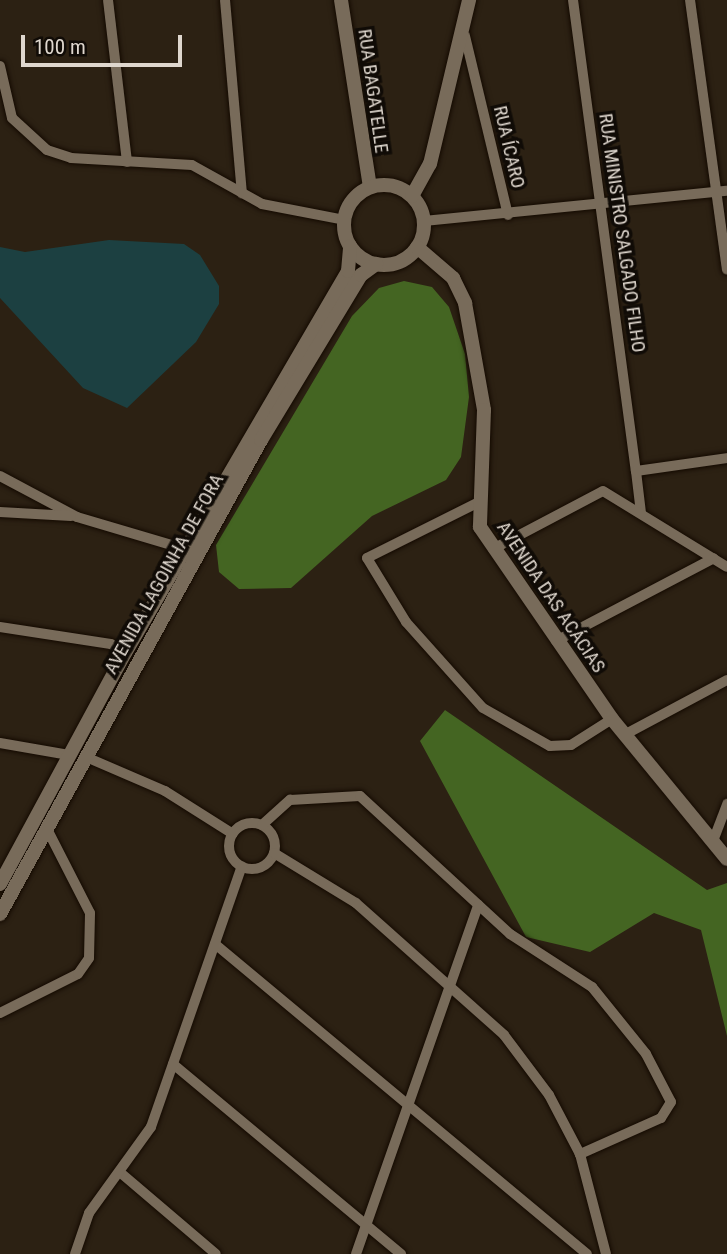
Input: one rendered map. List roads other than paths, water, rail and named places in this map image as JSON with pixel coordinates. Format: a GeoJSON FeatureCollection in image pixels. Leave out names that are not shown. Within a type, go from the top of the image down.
{"type":"FeatureCollection","features":[{"type":"Feature","properties":{"kind":"main road","name":"RUA BAGATELLE"},"geometry":{"type":"LineString","coordinates":[[341,0],[370,187]]}},
{"type":"Feature","properties":{"kind":"main road"},"geometry":{"type":"LineString","coordinates":[[412,196],[430,164],[465,36],[469,0]]}},
{"type":"Feature","properties":{"kind":"main road"},"geometry":{"type":"LineString","coordinates":[[393,186],[412,196],[424,221],[417,247],[399,262],[376,264],[350,246],[345,220],[353,200],[370,187],[393,186]]}},
{"type":"Feature","properties":{"kind":"main road","name":"AVENIDA LAGOINHA DE FORA"},"geometry":{"type":"LineString","coordinates":[[0,914],[86,757],[191,551],[348,271],[350,246]]}},
{"type":"Feature","properties":{"kind":"main road","name":"AVENIDA DAS ACÁCIAS"},"geometry":{"type":"LineString","coordinates":[[417,247],[453,278],[465,303],[484,410],[477,503],[493,549],[611,719],[727,859]]}},
{"type":"Feature","properties":{"kind":"main road","name":"AVENIDA LAGOINHA DE FORA"},"geometry":{"type":"LineString","coordinates":[[0,884],[125,653],[191,551],[360,275],[376,264]]}},
{"type":"Feature","properties":{"kind":"street"},"geometry":{"type":"LineString","coordinates":[[108,0],[127,162]]}},
{"type":"Feature","properties":{"kind":"street"},"geometry":{"type":"LineString","coordinates":[[225,0],[242,193]]}},
{"type":"Feature","properties":{"kind":"street","name":"RUA MINISTRO SALGADO FILHO"},"geometry":{"type":"LineString","coordinates":[[573,0],[641,513]]}},
{"type":"Feature","properties":{"kind":"street"},"geometry":{"type":"LineString","coordinates":[[690,0],[721,192],[727,269]]}},
{"type":"Feature","properties":{"kind":"street","name":"RUA ÍCARO"},"geometry":{"type":"LineString","coordinates":[[465,36],[508,215],[601,208],[721,192]]}},
{"type":"Feature","properties":{"kind":"street"},"geometry":{"type":"LineString","coordinates":[[0,66],[12,118],[27,137],[71,158],[192,165],[242,193],[286,211],[345,220]]}},
{"type":"Feature","properties":{"kind":"street"},"geometry":{"type":"LineString","coordinates":[[424,221],[508,215]]}},
{"type":"Feature","properties":{"kind":"street"},"geometry":{"type":"LineString","coordinates":[[636,471],[727,458]]}},
{"type":"Feature","properties":{"kind":"street"},"geometry":{"type":"LineString","coordinates":[[0,477],[77,517],[191,551]]}},
{"type":"Feature","properties":{"kind":"street"},"geometry":{"type":"LineString","coordinates":[[493,549],[603,491],[727,567]]}},
{"type":"Feature","properties":{"kind":"street"},"geometry":{"type":"LineString","coordinates":[[477,503],[367,558],[406,622],[482,708],[561,748],[611,719]]}},
{"type":"Feature","properties":{"kind":"street"},"geometry":{"type":"LineString","coordinates":[[0,512],[77,517]]}},
{"type":"Feature","properties":{"kind":"street"},"geometry":{"type":"LineString","coordinates":[[556,642],[714,558]]}},
{"type":"Feature","properties":{"kind":"street"},"geometry":{"type":"LineString","coordinates":[[0,627],[111,644],[125,653]]}},
{"type":"Feature","properties":{"kind":"street"},"geometry":{"type":"LineString","coordinates":[[624,735],[727,680]]}},
{"type":"Feature","properties":{"kind":"street"},"geometry":{"type":"LineString","coordinates":[[0,743],[69,755]]}},
{"type":"Feature","properties":{"kind":"street"},"geometry":{"type":"LineString","coordinates":[[86,757],[165,791],[233,834]]}},
{"type":"Feature","properties":{"kind":"street"},"geometry":{"type":"LineString","coordinates":[[262,825],[290,800],[355,794],[520,942],[592,987],[670,1093],[671,1106],[662,1118],[580,1154]]}},
{"type":"Feature","properties":{"kind":"street"},"geometry":{"type":"LineString","coordinates":[[713,841],[727,803]]}},
{"type":"Feature","properties":{"kind":"street"},"geometry":{"type":"LineString","coordinates":[[246,824],[262,825],[273,836],[274,853],[264,865],[242,866],[230,849],[233,834],[246,824]]}},
{"type":"Feature","properties":{"kind":"street"},"geometry":{"type":"LineString","coordinates":[[0,1013],[78,974],[89,958],[90,913],[46,827]]}},
{"type":"Feature","properties":{"kind":"street"},"geometry":{"type":"LineString","coordinates":[[274,853],[344,893],[450,983],[520,1054],[580,1154],[606,1254]]}},
{"type":"Feature","properties":{"kind":"street"},"geometry":{"type":"LineString","coordinates":[[75,1254],[89,1213],[122,1174],[145,1140],[242,866]]}},
{"type":"Feature","properties":{"kind":"street"},"geometry":{"type":"LineString","coordinates":[[356,1254],[478,905]]}},
{"type":"Feature","properties":{"kind":"street"},"geometry":{"type":"LineString","coordinates":[[215,944],[587,1254]]}},
{"type":"Feature","properties":{"kind":"street"},"geometry":{"type":"LineString","coordinates":[[173,1064],[401,1254]]}},
{"type":"Feature","properties":{"kind":"street"},"geometry":{"type":"LineString","coordinates":[[122,1174],[216,1254]]}},
{"type":"Feature","properties":{"kind":"water"},"geometry":{"type":"Polygon","coordinates":[[[109,240],[184,244],[200,255],[219,286],[219,304],[196,342],[127,408],[83,388],[0,298],[0,247],[25,252],[109,240]]]}}]}
